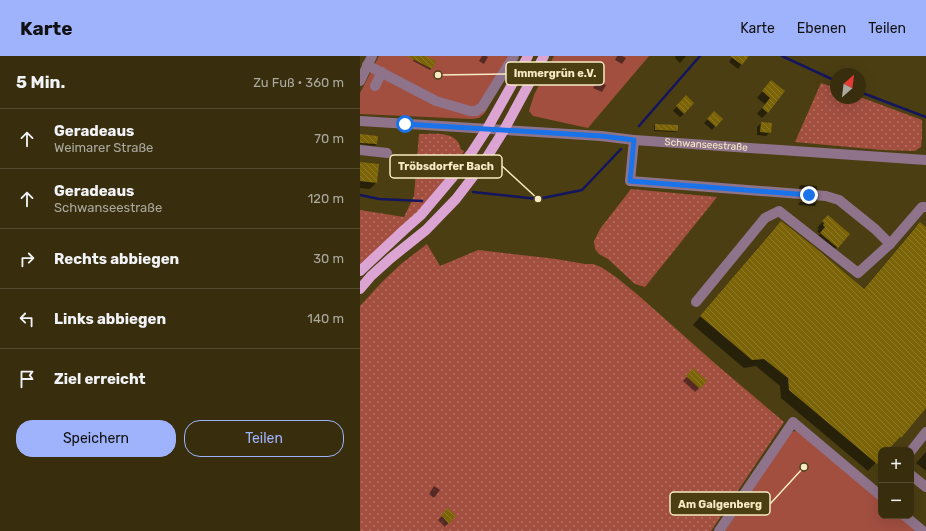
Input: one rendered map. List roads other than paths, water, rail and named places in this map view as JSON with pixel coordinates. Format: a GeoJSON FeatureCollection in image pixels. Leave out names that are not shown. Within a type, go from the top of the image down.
{"type":"FeatureCollection","features":[{"type":"Feature","properties":{"kind":"main road"},"geometry":{"type":"LineString","coordinates":[[360,271],[421,215],[453,177],[487,129],[528,56]]}},
{"type":"Feature","properties":{"kind":"main road"},"geometry":{"type":"LineString","coordinates":[[360,289],[390,258],[426,230],[456,199],[482,165],[504,130],[544,56]]}},
{"type":"Feature","properties":{"kind":"street"},"geometry":{"type":"LineString","coordinates":[[360,81],[370,60],[382,72],[436,101],[470,112],[476,111],[482,107],[514,56]]}},
{"type":"Feature","properties":{"kind":"street"},"geometry":{"type":"LineString","coordinates":[[375,86],[382,72]]}},
{"type":"Feature","properties":{"kind":"street","name":"Schwanseestraße"},"geometry":{"type":"LineString","coordinates":[[360,121],[601,136],[634,140],[926,160]]}},
{"type":"Feature","properties":{"kind":"street"},"geometry":{"type":"LineString","coordinates":[[634,140],[630,181],[826,196],[839,200],[890,244]]}},
{"type":"Feature","properties":{"kind":"street"},"geometry":{"type":"LineString","coordinates":[[360,150],[387,153]]}},
{"type":"Feature","properties":{"kind":"street"},"geometry":{"type":"LineString","coordinates":[[696,302],[765,218],[779,211],[858,273],[890,244],[922,207],[926,207]]}},
{"type":"Feature","properties":{"kind":"street"},"geometry":{"type":"LineString","coordinates":[[719,531],[793,422],[878,493]]}},
{"type":"Feature","properties":{"kind":"street"},"geometry":{"type":"LineString","coordinates":[[914,447],[926,432]]}},
{"type":"Feature","properties":{"kind":"street"},"geometry":{"type":"LineString","coordinates":[[914,477],[926,487]]}},
{"type":"Feature","properties":{"kind":"street"},"geometry":{"type":"LineString","coordinates":[[909,519],[923,531]]}},
{"type":"Feature","properties":{"kind":"waterway"},"geometry":{"type":"LineString","coordinates":[[639,126],[700,56]]}},
{"type":"Feature","properties":{"kind":"waterway"},"geometry":{"type":"LineString","coordinates":[[782,56],[830,78]]}},
{"type":"Feature","properties":{"kind":"waterway"},"geometry":{"type":"LineString","coordinates":[[866,94],[926,117]]}},
{"type":"Feature","properties":{"kind":"waterway"},"geometry":{"type":"LineString","coordinates":[[473,192],[538,199],[582,190],[621,149]]}},
{"type":"Feature","properties":{"kind":"waterway"},"geometry":{"type":"LineString","coordinates":[[360,195],[379,199],[422,201]]}},
{"type":"Feature","properties":{"kind":"place","name":"Immergrün e.V."},"geometry":{"type":"Point","coordinates":[438,75]}},
{"type":"Feature","properties":{"kind":"place","name":"Tröbsdorfer Bach"},"geometry":{"type":"Point","coordinates":[538,199]}},
{"type":"Feature","properties":{"kind":"place","name":"Am Galgenberg"},"geometry":{"type":"Point","coordinates":[804,467]}}]}
